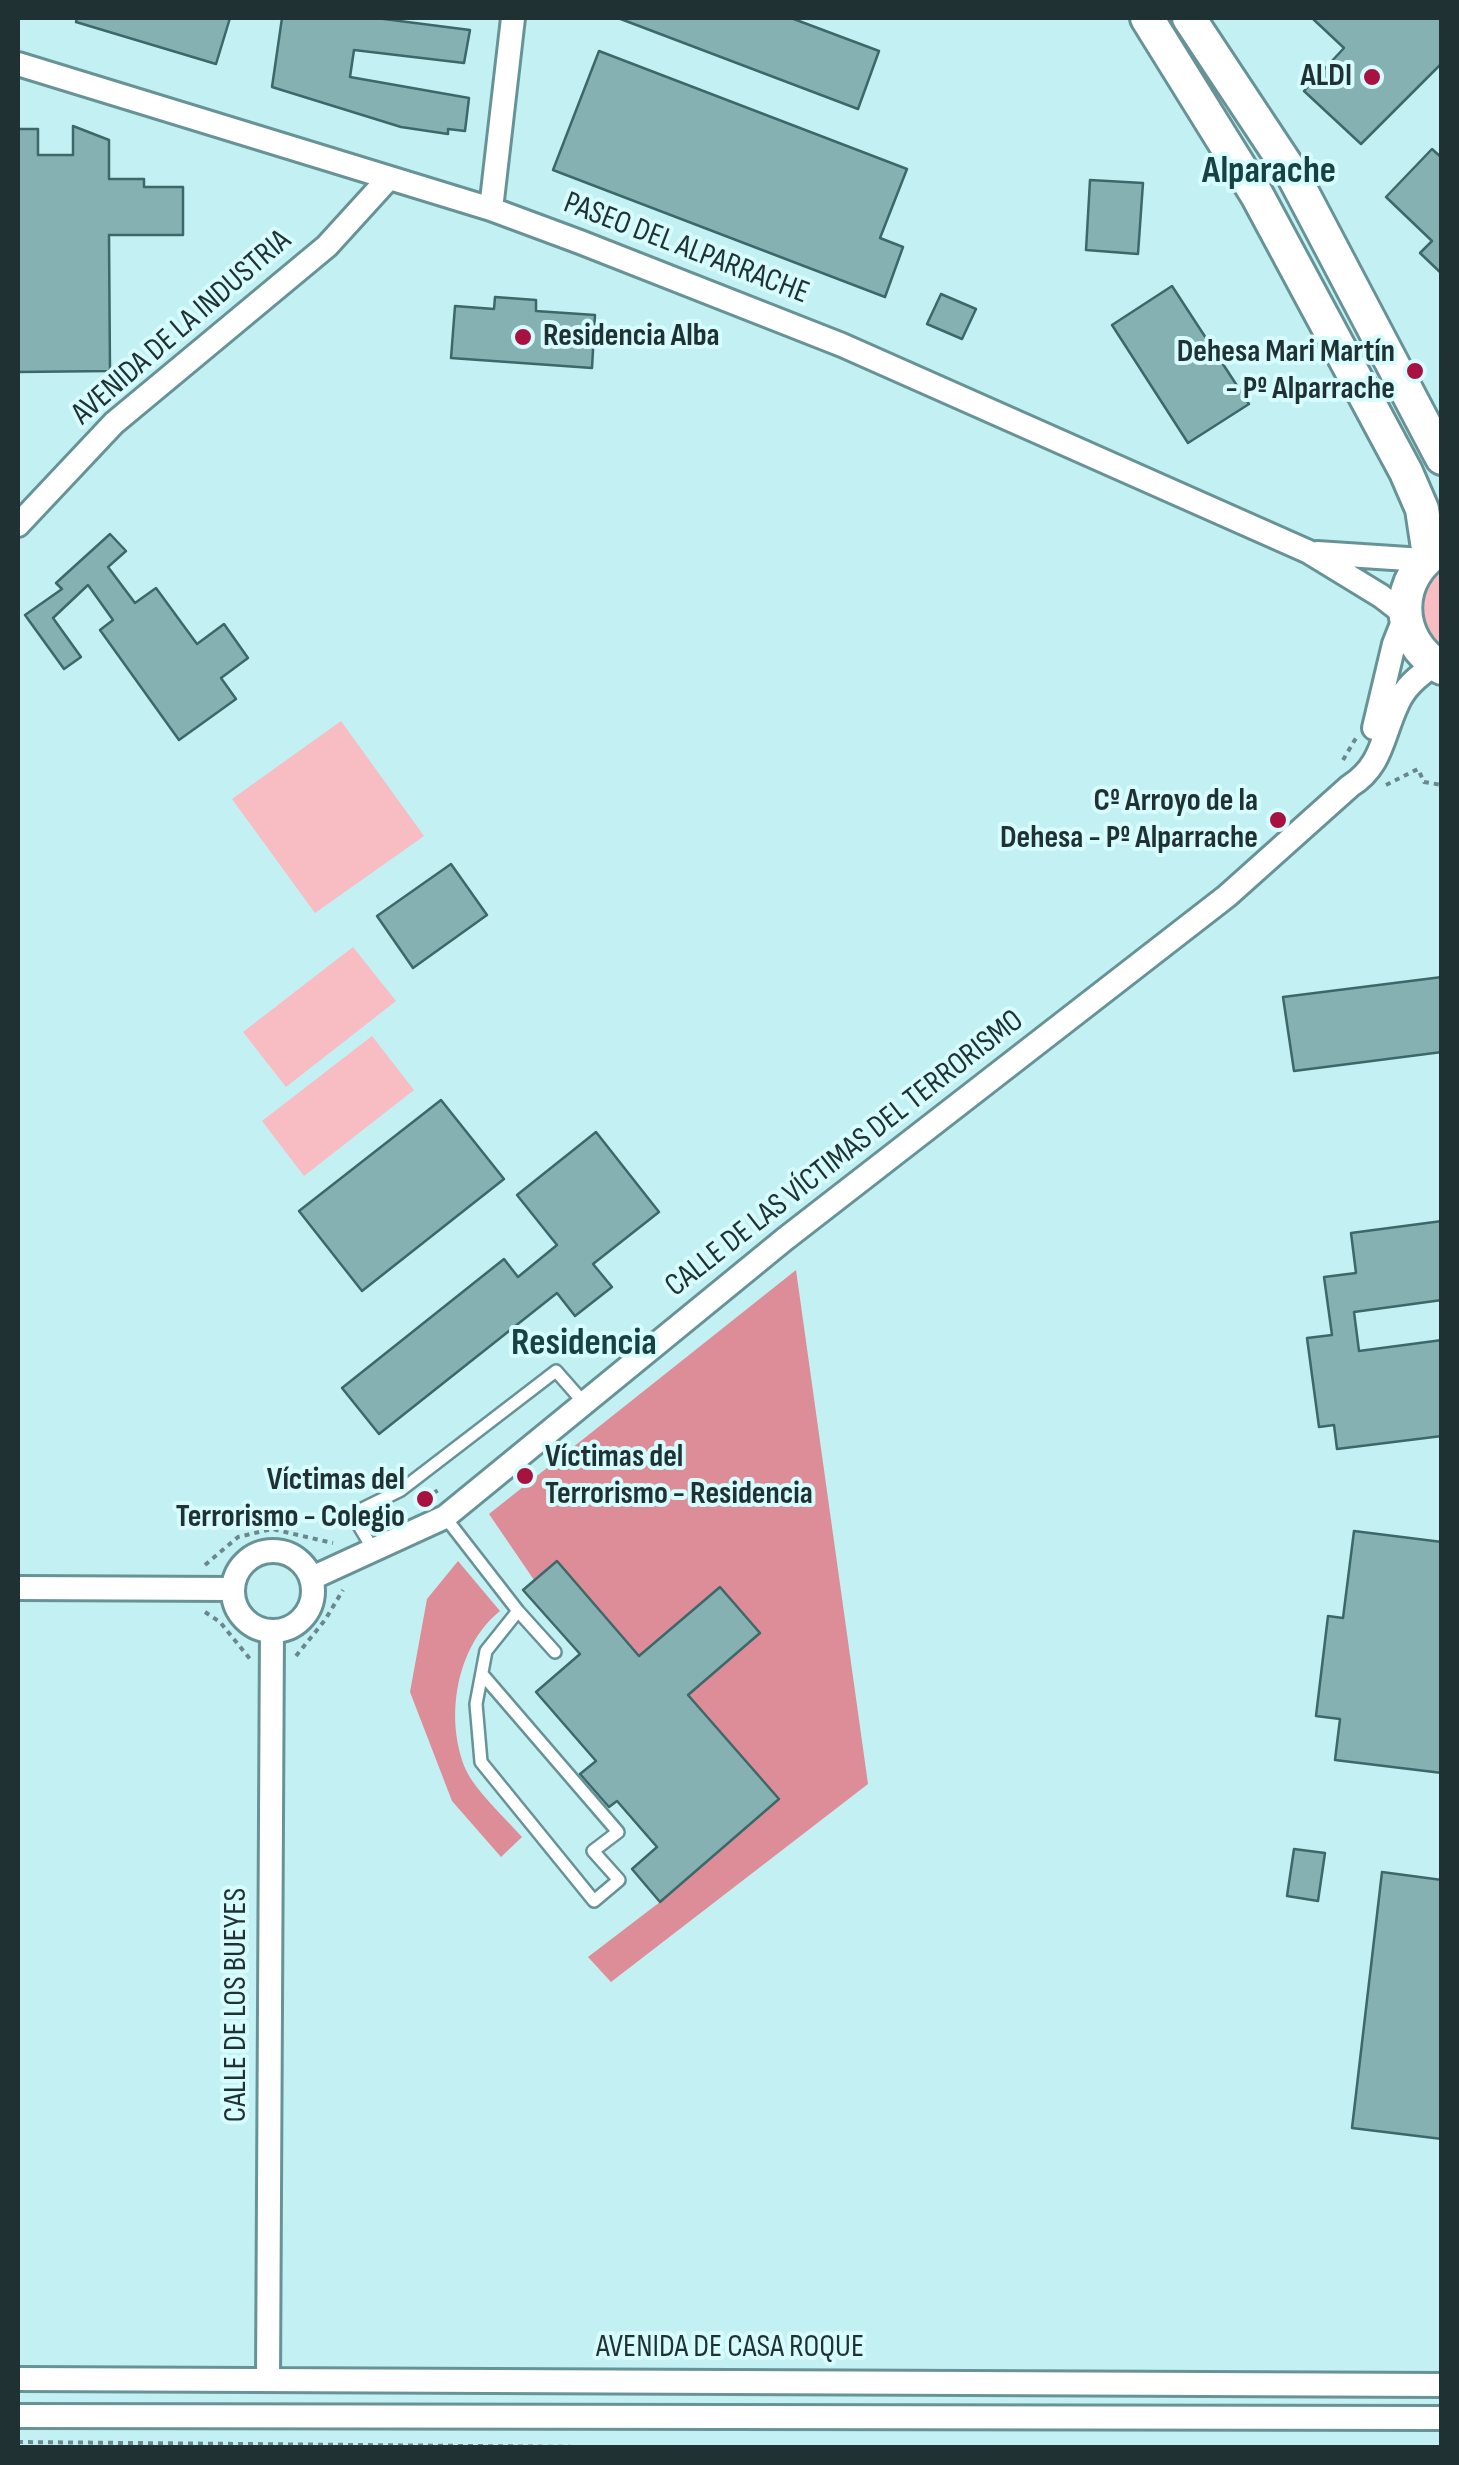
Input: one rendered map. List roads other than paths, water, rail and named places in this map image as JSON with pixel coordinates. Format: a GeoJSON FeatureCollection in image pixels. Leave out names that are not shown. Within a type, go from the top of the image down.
{"type":"FeatureCollection","features":[{"type":"Feature","properties":{"kind":"street"},"geometry":{"type":"LineString","coordinates":[[490,209],[513,18]]}},
{"type":"Feature","properties":{"kind":"street"},"geometry":{"type":"LineString","coordinates":[[1147,18],[1257,195],[1406,472],[1422,509],[1431,554],[1411,576],[1404,616],[1420,652],[1439,666]]}},
{"type":"Feature","properties":{"kind":"street"},"geometry":{"type":"LineString","coordinates":[[1189,18],[1293,175],[1442,458]]}},
{"type":"Feature","properties":{"kind":"street","name":"PASEO DEL ALPARRACHE"},"geometry":{"type":"LineString","coordinates":[[18,64],[490,209],[842,345],[1309,552],[1382,596],[1404,616]]}},
{"type":"Feature","properties":{"kind":"street","name":"AVENIDA DE LA INDUSTRIA"},"geometry":{"type":"LineString","coordinates":[[18,525],[114,423],[326,246],[388,180]]}},
{"type":"Feature","properties":{"kind":"street","name":"PASEO DEL ALPARRACHE"},"geometry":{"type":"LineString","coordinates":[[1309,552],[1431,554]]}},
{"type":"Feature","properties":{"kind":"street","name":"CALLE DE LAS VÍCTIMAS DEL TERRORISMO"},"geometry":{"type":"LineString","coordinates":[[312,1578],[445,1517],[786,1239],[1227,896],[1345,777],[1370,741],[1404,616]]}},
{"type":"Feature","properties":{"kind":"street","name":"CALLE DE LAS VÍCTIMAS DEL TERRORISMO"},"geometry":{"type":"LineString","coordinates":[[1345,777],[1366,776],[1376,762],[1403,694],[1413,680],[1439,666]]}},
{"type":"Feature","properties":{"kind":"street"},"geometry":{"type":"LineString","coordinates":[[276,1551],[291,1555],[312,1578],[314,1594],[310,1609],[287,1629],[256,1628],[236,1605],[233,1590],[237,1574],[246,1561],[260,1553],[276,1551]]}},
{"type":"Feature","properties":{"kind":"street"},"geometry":{"type":"LineString","coordinates":[[18,1588],[233,1590]]}},
{"type":"Feature","properties":{"kind":"street","name":"CALLE DE LOS BUEYES"},"geometry":{"type":"LineString","coordinates":[[268,2378],[272,1631]]}},
{"type":"Feature","properties":{"kind":"street","name":"AVENIDA DE CASA ROQUE"},"geometry":{"type":"LineString","coordinates":[[18,2379],[1442,2385]]}},
{"type":"Feature","properties":{"kind":"street"},"geometry":{"type":"LineString","coordinates":[[18,2416],[1442,2418]]}},
{"type":"Feature","properties":{"kind":"lane"},"geometry":{"type":"LineString","coordinates":[[374,1552],[352,1514],[402,1490],[556,1371],[585,1404]]}},
{"type":"Feature","properties":{"kind":"lane"},"geometry":{"type":"LineString","coordinates":[[445,1517],[554,1652]]}},
{"type":"Feature","properties":{"kind":"lane"},"geometry":{"type":"LineString","coordinates":[[482,1674],[618,1832],[594,1852],[619,1880],[594,1901],[481,1762],[476,1704],[486,1651],[518,1611]]}},
{"type":"Feature","properties":{"kind":"place","name":"ALDI"},"geometry":{"type":"Point","coordinates":[1372,77]}},
{"type":"Feature","properties":{"kind":"place","name":"Residencia Alba"},"geometry":{"type":"Point","coordinates":[523,337]}},
{"type":"Feature","properties":{"kind":"place","name":"Dehesa Mari Martín - Pº Alparrache"},"geometry":{"type":"Point","coordinates":[1415,371]}},
{"type":"Feature","properties":{"kind":"place","name":"Cº Arroyo de la Dehesa - Pº Alparrache"},"geometry":{"type":"Point","coordinates":[1278,820]}},
{"type":"Feature","properties":{"kind":"place","name":"Víctimas del Terrorismo - Residencia"},"geometry":{"type":"Point","coordinates":[525,1476]}},
{"type":"Feature","properties":{"kind":"place","name":"Víctimas del Terrorismo - Colegio"},"geometry":{"type":"Point","coordinates":[425,1499]}},
{"type":"Feature","properties":{"kind":"district","name":"Alparache"},"geometry":{"type":"Point","coordinates":[1269,172]}},
{"type":"Feature","properties":{"kind":"district","name":"Residencia"},"geometry":{"type":"Point","coordinates":[584,1344]}}]}
